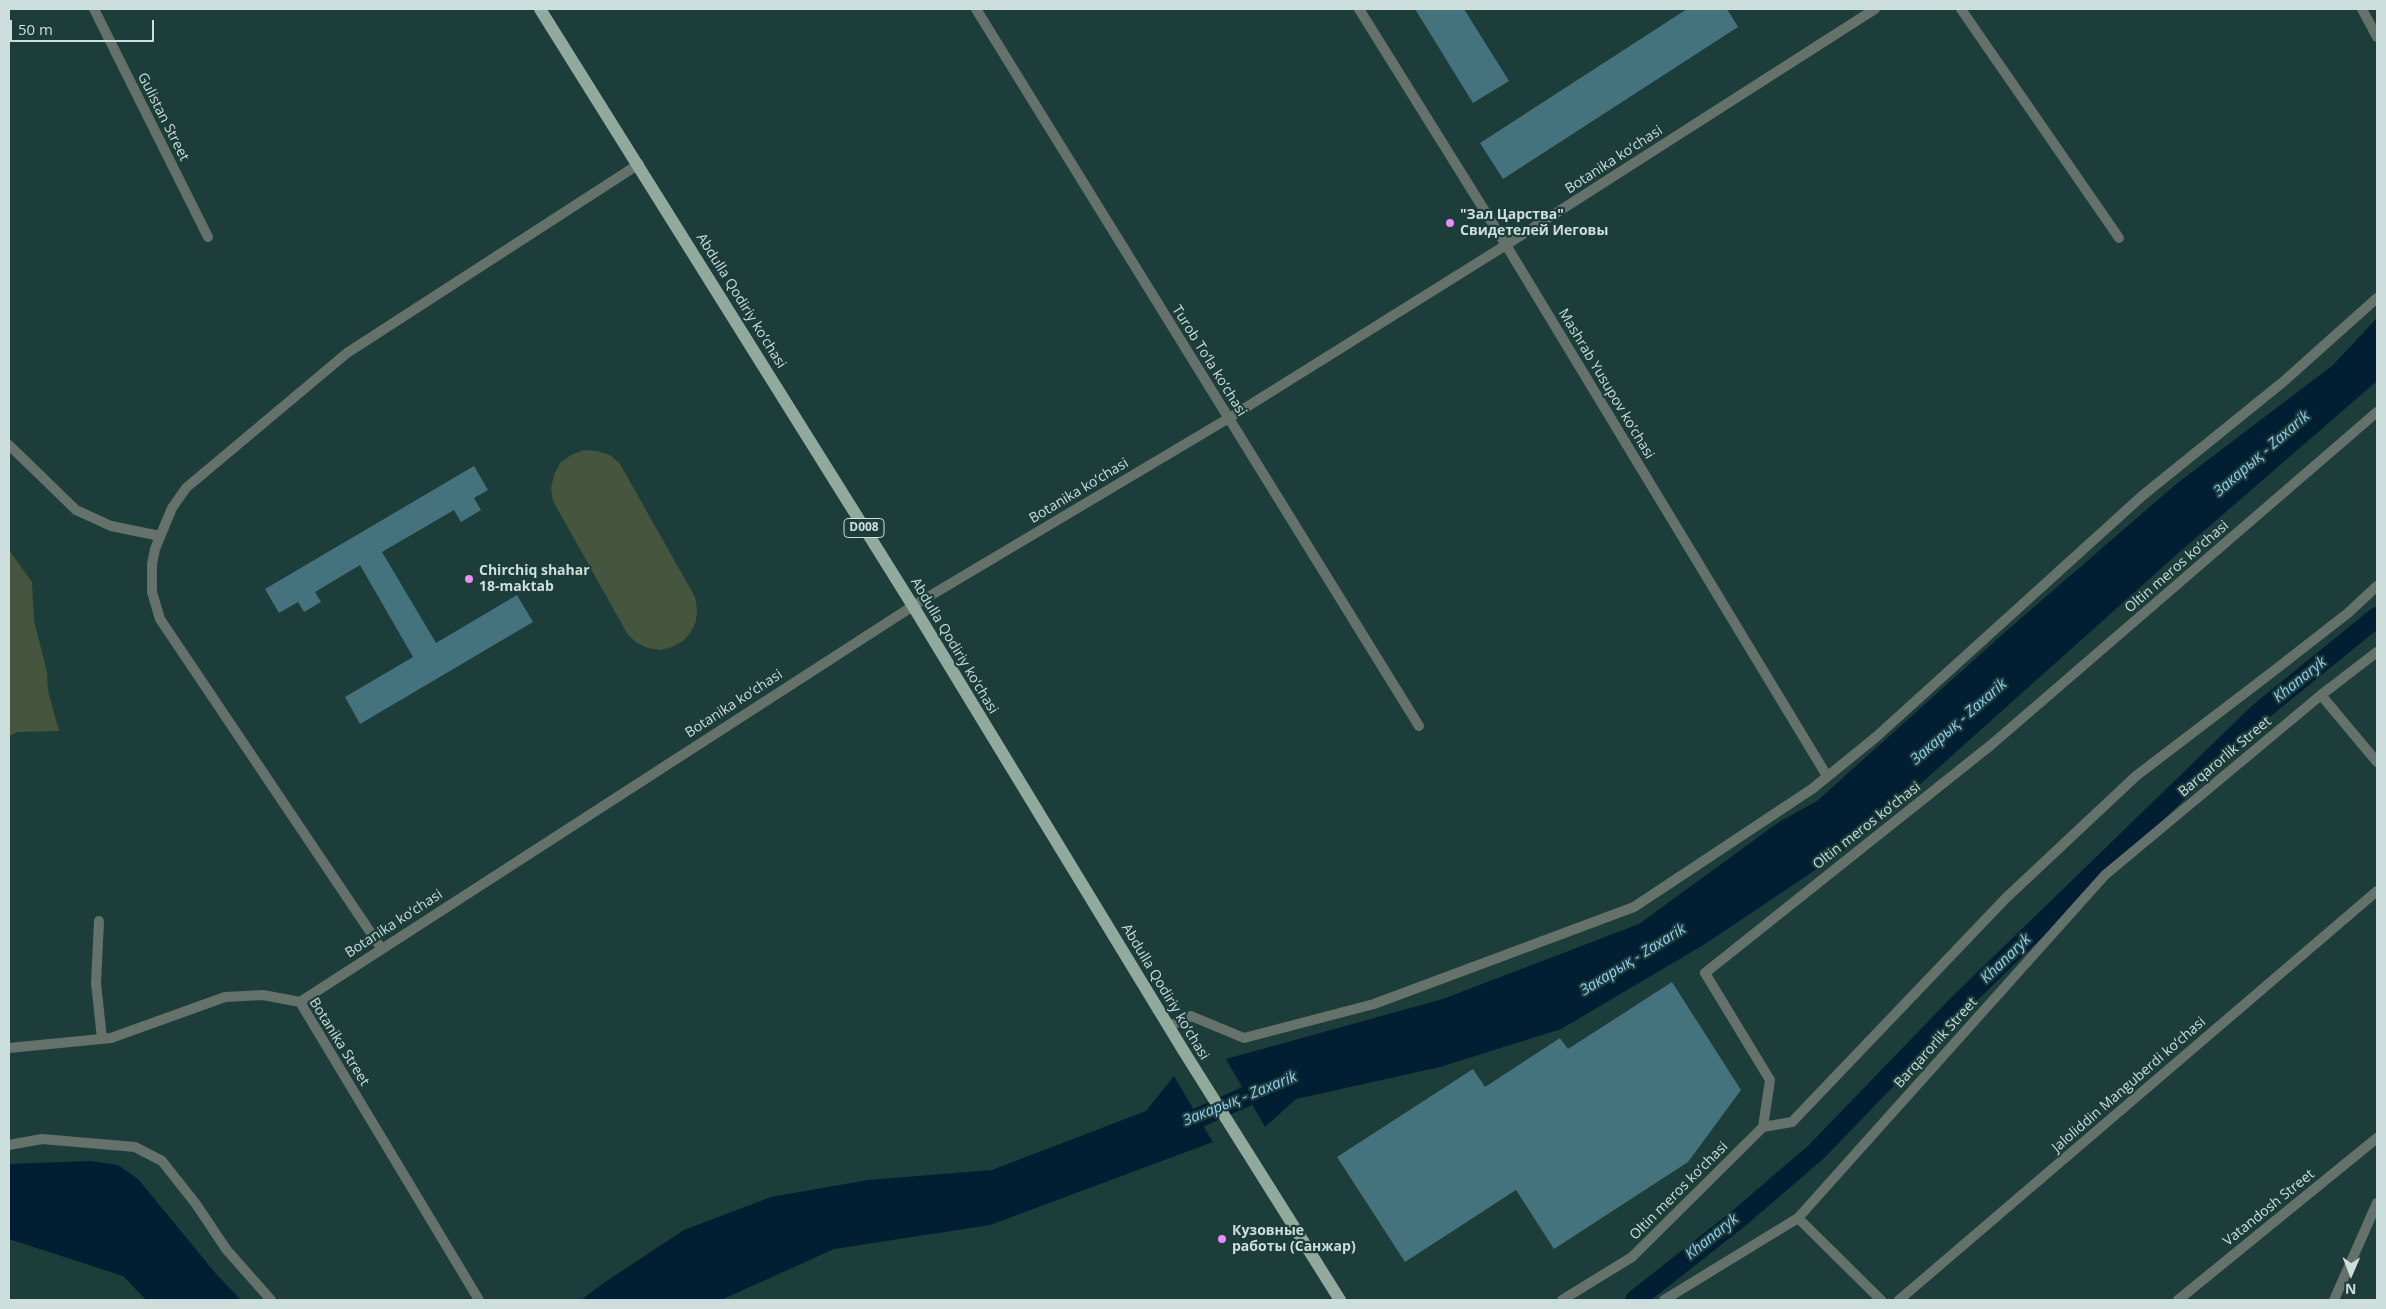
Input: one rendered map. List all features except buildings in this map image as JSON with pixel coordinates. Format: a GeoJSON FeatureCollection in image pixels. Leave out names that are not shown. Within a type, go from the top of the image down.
{"type":"FeatureCollection","features":[{"type":"Feature","properties":{"kind":"main road","name":"Abdulla Qodiriy ko‘chasi"},"geometry":{"type":"LineString","coordinates":[[540,9],[639,164],[913,606],[1168,1027],[1340,1300]]}},
{"type":"Feature","properties":{"kind":"street","name":"Gulistan Street"},"geometry":{"type":"LineString","coordinates":[[94,9],[208,237]]}},
{"type":"Feature","properties":{"kind":"street","name":"Turob To‘la ko‘chasi"},"geometry":{"type":"LineString","coordinates":[[976,9],[1420,726]]}},
{"type":"Feature","properties":{"kind":"street","name":"Mashrab Yusupov ko‘chasi"},"geometry":{"type":"LineString","coordinates":[[1359,9],[1506,245],[1827,776]]}},
{"type":"Feature","properties":{"kind":"street","name":"Botanika ko‘chasi"},"geometry":{"type":"LineString","coordinates":[[300,1002],[913,606],[1229,418],[1506,245],[1876,9]]}},
{"type":"Feature","properties":{"kind":"street"},"geometry":{"type":"LineString","coordinates":[[1961,9],[2119,238]]}},
{"type":"Feature","properties":{"kind":"street"},"geometry":{"type":"LineString","coordinates":[[2362,9],[2377,37]]}},
{"type":"Feature","properties":{"kind":"street"},"geometry":{"type":"LineString","coordinates":[[381,948],[160,619],[155,607],[151,577],[152,564],[160,536],[172,508],[186,488],[347,353],[639,164]]}},
{"type":"Feature","properties":{"kind":"street"},"geometry":{"type":"LineString","coordinates":[[1168,1027],[1191,1016],[1244,1038],[1374,1004],[1634,907],[1812,789],[1876,737],[2142,496],[2283,382],[2377,298]]}},
{"type":"Feature","properties":{"kind":"street","name":"Oltin meros ko‘chasi"},"geometry":{"type":"LineString","coordinates":[[1562,1300],[1632,1257],[1763,1127],[1770,1080],[1705,973],[1991,745],[2377,412]]}},
{"type":"Feature","properties":{"kind":"street"},"geometry":{"type":"LineString","coordinates":[[9,445],[76,510],[111,526],[160,536]]}},
{"type":"Feature","properties":{"kind":"street"},"geometry":{"type":"LineString","coordinates":[[1763,1127],[1792,1122],[2006,898],[2136,776],[2348,613],[2377,586]]}},
{"type":"Feature","properties":{"kind":"street","name":"Barqarorlik Street"},"geometry":{"type":"LineString","coordinates":[[1664,1300],[1798,1218],[2105,875],[2321,695],[2377,652]]}},
{"type":"Feature","properties":{"kind":"street"},"geometry":{"type":"LineString","coordinates":[[2321,695],[2377,762]]}},
{"type":"Feature","properties":{"kind":"street","name":"Jaloliddin Manguberdi ko‘chasi"},"geometry":{"type":"LineString","coordinates":[[1899,1300],[2377,891]]}},
{"type":"Feature","properties":{"kind":"street"},"geometry":{"type":"LineString","coordinates":[[99,921],[96,982],[102,1039]]}},
{"type":"Feature","properties":{"kind":"street","name":"Botanika Street"},"geometry":{"type":"LineString","coordinates":[[9,1048],[112,1038],[225,996],[263,995],[300,1002],[479,1300]]}},
{"type":"Feature","properties":{"kind":"street","name":"Vatandosh Street"},"geometry":{"type":"LineString","coordinates":[[2178,1300],[2377,1138]]}},
{"type":"Feature","properties":{"kind":"street"},"geometry":{"type":"LineString","coordinates":[[9,1145],[42,1139],[135,1147],[162,1161],[196,1204],[226,1249],[271,1300]]}},
{"type":"Feature","properties":{"kind":"street"},"geometry":{"type":"LineString","coordinates":[[2334,1300],[2377,1203]]}},
{"type":"Feature","properties":{"kind":"street"},"geometry":{"type":"LineString","coordinates":[[1798,1218],[1881,1300]]}},
{"type":"Feature","properties":{"kind":"green space"},"geometry":{"type":"Polygon","coordinates":[[[584,450],[610,455],[620,464],[695,597],[696,621],[691,632],[683,641],[672,647],[660,650],[648,648],[637,643],[628,635],[553,501],[551,488],[554,475],[560,463],[571,455],[584,450]]]}},
{"type":"Feature","properties":{"kind":"green space"},"geometry":{"type":"Polygon","coordinates":[[[9,550],[32,582],[34,621],[47,672],[48,691],[59,731],[18,732],[9,736],[9,550]]]}},
{"type":"Feature","properties":{"kind":"water"},"geometry":{"type":"Polygon","coordinates":[[[2377,318],[2377,381],[2175,556],[1851,846],[1705,944],[1561,1029],[1440,1067],[1296,1099],[1265,1127],[1226,1059],[1443,999],[1639,924],[1779,822],[1817,801],[2004,633],[2175,485],[2333,365],[2377,318]]]}},
{"type":"Feature","properties":{"kind":"water"},"geometry":{"type":"Polygon","coordinates":[[[1174,1076],[1213,1142],[990,1225],[834,1249],[721,1300],[581,1300],[684,1230],[771,1197],[868,1180],[992,1170],[1146,1111],[1174,1076]]]}},
{"type":"Feature","properties":{"kind":"water"},"geometry":{"type":"Polygon","coordinates":[[[90,1161],[118,1165],[138,1179],[217,1275],[241,1300],[146,1300],[123,1276],[9,1239],[9,1164],[90,1161]]]}},
{"type":"Feature","properties":{"kind":"pier"},"geometry":{"type":"Polygon","coordinates":[[[1224,1058],[1266,1129],[1262,1128],[1224,1058]]]}},
{"type":"Feature","properties":{"kind":"pier"},"geometry":{"type":"Polygon","coordinates":[[[1173,1074],[1176,1075],[1215,1141],[1214,1144],[1173,1074]]]}},
{"type":"Feature","properties":{"kind":"waterway","name":"Khanaryk"},"geometry":{"type":"LineString","coordinates":[[1635,1300],[1738,1219],[1816,1152],[1958,1005],[2260,712],[2377,617]]}},
{"type":"Feature","properties":{"kind":"waterway","name":"Закарық - Zaxarik"},"geometry":{"type":"LineString","coordinates":[[1173,1129],[1272,1085]]}},
{"type":"Feature","properties":{"kind":"place","name":"\"Зал Царства\" Свидетелей Иеговы"},"geometry":{"type":"Point","coordinates":[1450,223]}},
{"type":"Feature","properties":{"kind":"place","name":"Chirchiq shahar 18-maktab"},"geometry":{"type":"Point","coordinates":[469,579]}},
{"type":"Feature","properties":{"kind":"place","name":"Кузовные работы (Санжар)"},"geometry":{"type":"Point","coordinates":[1222,1239]}}]}
